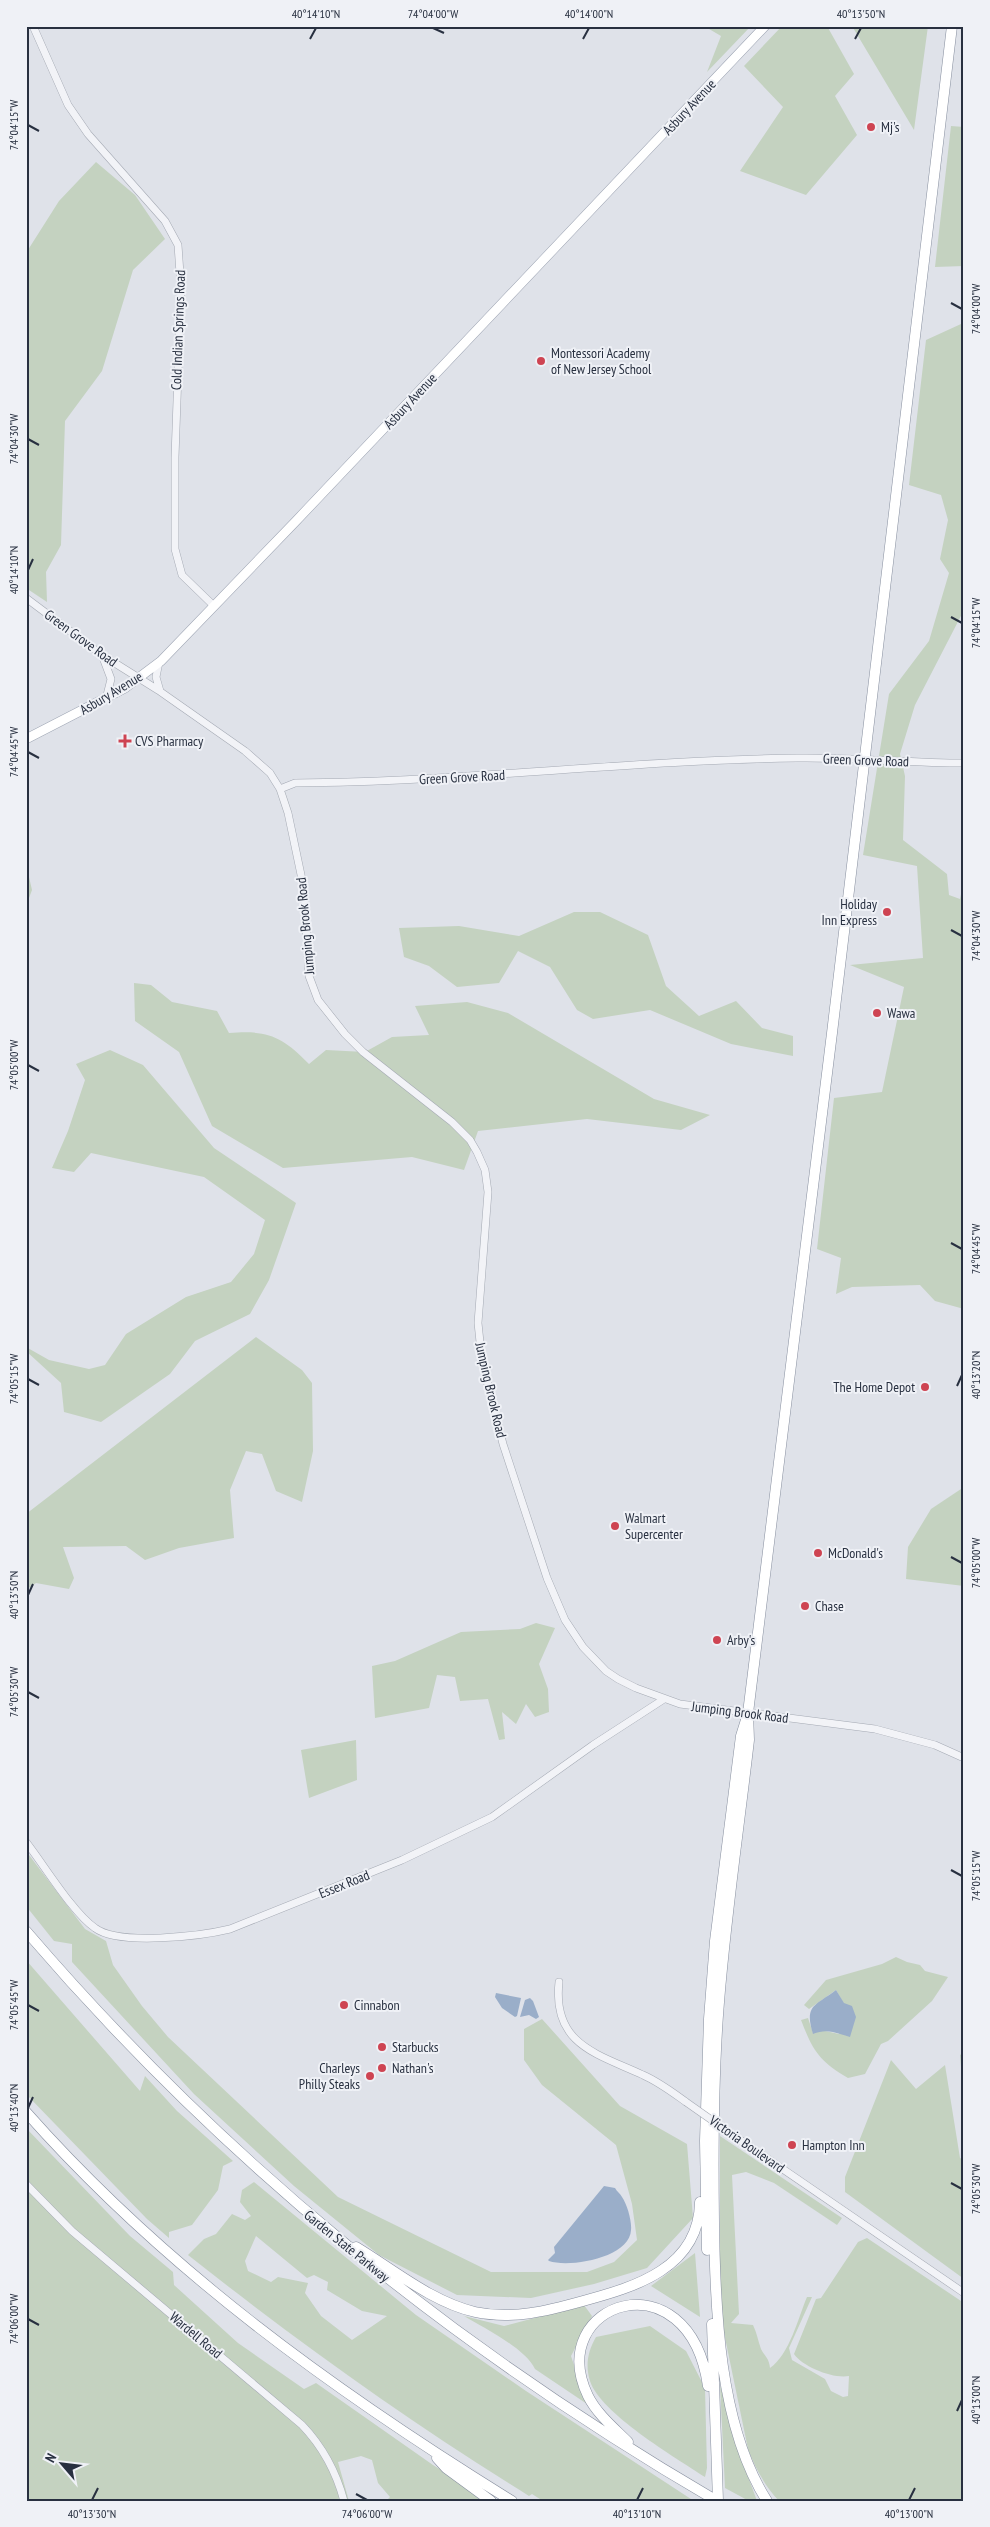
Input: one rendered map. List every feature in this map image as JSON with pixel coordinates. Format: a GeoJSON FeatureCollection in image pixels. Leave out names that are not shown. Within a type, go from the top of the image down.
{"type":"FeatureCollection","features":[{"type":"Feature","properties":{"kind":"highway"},"geometry":{"type":"LineString","coordinates":[[767,2501],[748,2462],[729,2397],[719,2334],[714,2259],[713,2139],[717,2032],[723,1962],[749,1740],[748,1714],[865,759],[952,26]]}},
{"type":"Feature","properties":{"kind":"highway"},"geometry":{"type":"LineString","coordinates":[[712,2293],[708,2260],[706,2197],[706,2094],[709,2019],[716,1932],[741,1736],[748,1714]]}},
{"type":"Feature","properties":{"kind":"highway","name":"Garden State Parkway"},"geometry":{"type":"LineString","coordinates":[[26,1930],[98,2012],[183,2100],[261,2174],[328,2231],[399,2288],[487,2353],[645,2458],[717,2501]]}},
{"type":"Feature","properties":{"kind":"highway"},"geometry":{"type":"LineString","coordinates":[[328,2231],[443,2300],[484,2313],[510,2316],[535,2313],[632,2287],[653,2276],[672,2262],[694,2232],[700,2204],[700,2130],[706,2094]]}},
{"type":"Feature","properties":{"kind":"highway"},"geometry":{"type":"LineString","coordinates":[[26,2112],[129,2219],[208,2289],[323,2376],[426,2446],[512,2501]]}},
{"type":"Feature","properties":{"kind":"highway"},"geometry":{"type":"LineString","coordinates":[[714,2259],[712,2293],[717,2501]]}},
{"type":"Feature","properties":{"kind":"highway"},"geometry":{"type":"LineString","coordinates":[[645,2458],[600,2413],[588,2396],[583,2382],[581,2360],[585,2340],[591,2327],[605,2313],[617,2307],[637,2304],[656,2307],[676,2318],[687,2330],[700,2354],[714,2410]]}},
{"type":"Feature","properties":{"kind":"highway"},"geometry":{"type":"LineString","coordinates":[[426,2446],[446,2468],[491,2501]]}},
{"type":"Feature","properties":{"kind":"main road","name":"Asbury Avenue"},"geometry":{"type":"LineString","coordinates":[[26,739],[106,699],[138,679],[160,662],[765,26]]}},
{"type":"Feature","properties":{"kind":"street","name":"Cold Indian Springs Road"},"geometry":{"type":"LineString","coordinates":[[33,26],[68,105],[88,134],[165,221],[178,245],[181,280],[175,429],[175,549],[182,575],[214,606]]}},
{"type":"Feature","properties":{"kind":"street","name":"Green Grove Road"},"geometry":{"type":"LineString","coordinates":[[26,598],[102,655],[160,692],[256,759],[270,773],[280,789],[295,783],[474,776],[740,760],[865,759],[964,763]]}},
{"type":"Feature","properties":{"kind":"street"},"geometry":{"type":"LineString","coordinates":[[102,655],[111,679],[106,699]]}},
{"type":"Feature","properties":{"kind":"street"},"geometry":{"type":"LineString","coordinates":[[160,662],[156,677],[160,692]]}},
{"type":"Feature","properties":{"kind":"street","name":"Jumping Brook Road"},"geometry":{"type":"LineString","coordinates":[[280,789],[288,813],[302,878],[308,970],[318,1000],[345,1034],[363,1052],[461,1130],[470,1140],[484,1167],[488,1207],[478,1324],[482,1362],[503,1444],[547,1578],[572,1631],[606,1671],[626,1683],[664,1699],[694,1707],[884,1731],[935,1745],[964,1758]]}},
{"type":"Feature","properties":{"kind":"street","name":"Essex Road"},"geometry":{"type":"LineString","coordinates":[[26,1842],[86,1920],[108,1935],[125,1938],[201,1935],[230,1930],[378,1871],[492,1817],[593,1745],[664,1699]]}},
{"type":"Feature","properties":{"kind":"street","name":"Victoria Boulevard"},"geometry":{"type":"LineString","coordinates":[[559,1982],[558,2003],[562,2018],[582,2046],[602,2058],[655,2081],[964,2293]]}},
{"type":"Feature","properties":{"kind":"street","name":"Wardell Road"},"geometry":{"type":"LineString","coordinates":[[26,2184],[72,2231],[302,2425],[328,2458],[338,2480],[344,2501]]}},
{"type":"Feature","properties":{"kind":"green space"},"geometry":{"type":"Polygon","coordinates":[[[704,26],[751,26],[707,72],[721,36],[704,26]]]}},
{"type":"Feature","properties":{"kind":"green space"},"geometry":{"type":"Polygon","coordinates":[[[782,26],[827,26],[854,74],[835,96],[857,135],[806,195],[740,171],[783,107],[744,66],[782,26]]]}},
{"type":"Feature","properties":{"kind":"green space"},"geometry":{"type":"Polygon","coordinates":[[[852,26],[928,26],[914,130],[852,26]]]}},
{"type":"Feature","properties":{"kind":"green space"},"geometry":{"type":"Polygon","coordinates":[[[951,126],[964,127],[964,266],[935,267],[951,126]]]}},
{"type":"Feature","properties":{"kind":"green space"},"geometry":{"type":"Polygon","coordinates":[[[96,162],[135,195],[165,239],[133,270],[102,371],[65,421],[61,545],[46,572],[47,602],[26,588],[26,253],[59,201],[96,162]]]}},
{"type":"Feature","properties":{"kind":"green space"},"geometry":{"type":"Polygon","coordinates":[[[962,314],[964,314],[964,610],[915,705],[900,754],[905,776],[903,840],[947,874],[949,895],[960,899],[964,880],[964,1309],[935,1301],[920,1285],[852,1287],[836,1294],[841,1258],[817,1249],[834,1098],[882,1092],[904,987],[850,965],[923,958],[917,866],[863,855],[889,694],[929,641],[949,573],[940,559],[948,520],[941,495],[909,485],[926,340],[961,324],[962,314]]]}},
{"type":"Feature","properties":{"kind":"green space"},"geometry":{"type":"Polygon","coordinates":[[[26,864],[32,890],[26,906],[26,864]]]}},
{"type":"Feature","properties":{"kind":"green space"},"geometry":{"type":"Polygon","coordinates":[[[574,912],[600,912],[648,935],[666,986],[699,1016],[736,1001],[762,1028],[793,1036],[793,1056],[731,1044],[650,1010],[593,1019],[577,1010],[550,967],[518,951],[499,983],[457,987],[429,966],[404,957],[399,928],[459,926],[519,936],[574,912]]]}},
{"type":"Feature","properties":{"kind":"green space"},"geometry":{"type":"Polygon","coordinates":[[[134,983],[151,985],[172,1002],[217,1011],[229,1033],[243,1032],[274,1037],[291,1047],[309,1064],[326,1050],[365,1052],[392,1037],[429,1035],[415,1006],[467,1002],[508,1013],[654,1099],[710,1115],[681,1130],[587,1119],[478,1131],[464,1170],[412,1157],[283,1168],[212,1126],[179,1052],[135,1021],[134,983]]]}},
{"type":"Feature","properties":{"kind":"green space"},"geometry":{"type":"Polygon","coordinates":[[[110,1050],[143,1065],[214,1148],[296,1203],[269,1280],[250,1314],[195,1341],[170,1374],[101,1422],[64,1412],[61,1383],[26,1351],[26,1347],[49,1360],[89,1369],[105,1365],[126,1334],[186,1297],[231,1282],[254,1254],[265,1220],[204,1177],[91,1153],[74,1172],[52,1168],[68,1131],[85,1080],[76,1064],[110,1050]]]}},
{"type":"Feature","properties":{"kind":"green space"},"geometry":{"type":"Polygon","coordinates":[[[256,1337],[302,1370],[312,1383],[313,1451],[302,1502],[276,1491],[262,1454],[246,1451],[230,1490],[234,1538],[179,1548],[145,1560],[126,1546],[63,1547],[74,1578],[69,1589],[36,1583],[26,1590],[26,1514],[256,1337]]]}},
{"type":"Feature","properties":{"kind":"green space"},"geometry":{"type":"Polygon","coordinates":[[[964,1487],[964,1586],[906,1579],[908,1547],[931,1509],[964,1487]]]}},
{"type":"Feature","properties":{"kind":"green space"},"geometry":{"type":"Polygon","coordinates":[[[536,1623],[555,1628],[539,1664],[548,1689],[549,1712],[535,1717],[526,1704],[516,1724],[502,1712],[505,1739],[499,1740],[488,1699],[460,1701],[455,1677],[437,1675],[429,1708],[375,1718],[372,1666],[395,1661],[461,1632],[520,1629],[536,1623]]]}},
{"type":"Feature","properties":{"kind":"green space"},"geometry":{"type":"Polygon","coordinates":[[[356,1740],[357,1780],[309,1798],[301,1750],[356,1740]]]}},
{"type":"Feature","properties":{"kind":"green space"},"geometry":{"type":"Polygon","coordinates":[[[26,1851],[85,1929],[106,1941],[113,1965],[142,2006],[168,2037],[338,2197],[491,2272],[587,2272],[614,2262],[637,2240],[632,2204],[616,2145],[542,2085],[524,2060],[524,2029],[542,2019],[620,2106],[687,2144],[693,2218],[647,2268],[594,2284],[531,2298],[457,2295],[379,2255],[294,2186],[194,2094],[72,1962],[72,1944],[54,1941],[26,1906],[26,1851]]]}},
{"type":"Feature","properties":{"kind":"green space"},"geometry":{"type":"Polygon","coordinates":[[[896,1957],[920,1965],[925,1971],[948,1977],[932,2001],[888,2041],[881,2044],[865,2074],[848,2078],[830,2066],[818,2054],[809,2040],[801,2020],[808,2018],[813,2033],[821,2030],[839,2034],[844,2004],[836,1990],[809,2009],[804,2005],[826,1980],[882,1964],[896,1957]]]}},
{"type":"Feature","properties":{"kind":"green space"},"geometry":{"type":"Polygon","coordinates":[[[26,1960],[140,2091],[145,2076],[177,2111],[233,2161],[223,2166],[218,2190],[192,2225],[169,2232],[169,2238],[147,2219],[26,2094],[26,1960]]]}},
{"type":"Feature","properties":{"kind":"green space"},"geometry":{"type":"Polygon","coordinates":[[[964,2052],[964,2102],[960,2055],[964,2052]]]}},
{"type":"Feature","properties":{"kind":"green space"},"geometry":{"type":"Polygon","coordinates":[[[891,2060],[916,2089],[945,2065],[960,2158],[964,2160],[964,2279],[845,2192],[845,2177],[891,2060]]]}},
{"type":"Feature","properties":{"kind":"green space"},"geometry":{"type":"Polygon","coordinates":[[[26,2128],[130,2236],[173,2272],[174,2285],[238,2343],[304,2389],[316,2383],[433,2465],[491,2501],[386,2501],[390,2497],[378,2483],[372,2460],[361,2456],[338,2462],[349,2501],[26,2501],[26,2128]]]}},
{"type":"Feature","properties":{"kind":"green space"},"geometry":{"type":"Polygon","coordinates":[[[720,2136],[842,2218],[837,2225],[774,2183],[746,2172],[732,2175],[739,2314],[731,2323],[753,2325],[770,2368],[777,2362],[788,2345],[807,2297],[812,2297],[789,2348],[792,2360],[825,2379],[831,2391],[843,2397],[848,2396],[849,2376],[835,2376],[819,2371],[798,2359],[794,2354],[816,2299],[821,2298],[858,2242],[867,2238],[964,2303],[964,2501],[779,2501],[765,2483],[748,2449],[723,2328],[720,2276],[720,2136]]]}},
{"type":"Feature","properties":{"kind":"green space"},"geometry":{"type":"Polygon","coordinates":[[[254,2182],[416,2315],[526,2391],[694,2501],[543,2501],[532,2494],[529,2496],[398,2410],[271,2319],[188,2255],[204,2239],[216,2234],[232,2214],[245,2220],[251,2216],[240,2202],[242,2190],[254,2182]],[[256,2236],[245,2261],[248,2271],[271,2282],[278,2277],[308,2283],[305,2293],[321,2316],[352,2340],[387,2316],[362,2311],[327,2290],[328,2282],[314,2275],[307,2278],[256,2236]]]}},
{"type":"Feature","properties":{"kind":"green space"},"geometry":{"type":"Polygon","coordinates":[[[695,2253],[700,2317],[651,2286],[695,2253]]]}},
{"type":"Feature","properties":{"kind":"green space"},"geometry":{"type":"Polygon","coordinates":[[[584,2305],[592,2316],[571,2356],[587,2404],[535,2369],[530,2361],[513,2346],[464,2316],[504,2326],[584,2305]]]}},
{"type":"Feature","properties":{"kind":"green space"},"geometry":{"type":"Polygon","coordinates":[[[650,2326],[686,2351],[705,2388],[707,2468],[705,2477],[640,2434],[623,2420],[597,2394],[590,2381],[588,2358],[596,2337],[650,2326]]]}},
{"type":"Feature","properties":{"kind":"green space"},"geometry":{"type":"Polygon","coordinates":[[[720,2385],[738,2449],[757,2501],[749,2501],[725,2488],[720,2385]]]}},
{"type":"Feature","properties":{"kind":"water"},"geometry":{"type":"Polygon","coordinates":[[[836,1990],[844,2003],[852,2006],[856,2017],[850,2037],[827,2031],[813,2034],[810,2017],[813,2007],[836,1990]]]}},
{"type":"Feature","properties":{"kind":"water"},"geometry":{"type":"Polygon","coordinates":[[[496,1993],[521,1998],[517,2016],[515,2017],[502,2008],[495,1997],[496,1993]]]}},
{"type":"Feature","properties":{"kind":"water"},"geometry":{"type":"Polygon","coordinates":[[[530,1998],[539,2017],[536,2019],[529,2015],[520,2017],[525,2000],[530,1998]]]}},
{"type":"Feature","properties":{"kind":"water"},"geometry":{"type":"Polygon","coordinates":[[[604,2186],[615,2188],[626,2204],[631,2226],[628,2240],[621,2248],[597,2259],[570,2263],[549,2261],[555,2253],[554,2247],[604,2186]]]}},
{"type":"Feature","properties":{"kind":"place","name":"Mj's"},"geometry":{"type":"Point","coordinates":[871,127]}},
{"type":"Feature","properties":{"kind":"place","name":"Montessori Academy of New Jersey School"},"geometry":{"type":"Point","coordinates":[541,361]}},
{"type":"Feature","properties":{"kind":"place","name":"CVS Pharmacy"},"geometry":{"type":"Point","coordinates":[125,741]}},
{"type":"Feature","properties":{"kind":"place","name":"Holiday Inn Express"},"geometry":{"type":"Point","coordinates":[887,912]}},
{"type":"Feature","properties":{"kind":"place","name":"Wawa"},"geometry":{"type":"Point","coordinates":[877,1013]}},
{"type":"Feature","properties":{"kind":"place","name":"The Home Depot"},"geometry":{"type":"Point","coordinates":[925,1387]}},
{"type":"Feature","properties":{"kind":"place","name":"Walmart Supercenter"},"geometry":{"type":"Point","coordinates":[615,1526]}},
{"type":"Feature","properties":{"kind":"place","name":"McDonald's"},"geometry":{"type":"Point","coordinates":[818,1553]}},
{"type":"Feature","properties":{"kind":"place","name":"Chase"},"geometry":{"type":"Point","coordinates":[805,1606]}},
{"type":"Feature","properties":{"kind":"place","name":"Arby's"},"geometry":{"type":"Point","coordinates":[717,1640]}},
{"type":"Feature","properties":{"kind":"place","name":"Cinnabon"},"geometry":{"type":"Point","coordinates":[344,2005]}},
{"type":"Feature","properties":{"kind":"place","name":"Starbucks"},"geometry":{"type":"Point","coordinates":[382,2047]}},
{"type":"Feature","properties":{"kind":"place","name":"Nathan's"},"geometry":{"type":"Point","coordinates":[382,2068]}},
{"type":"Feature","properties":{"kind":"place","name":"Charleys Philly Steaks"},"geometry":{"type":"Point","coordinates":[370,2076]}},
{"type":"Feature","properties":{"kind":"place","name":"Hampton Inn"},"geometry":{"type":"Point","coordinates":[792,2145]}}]}
